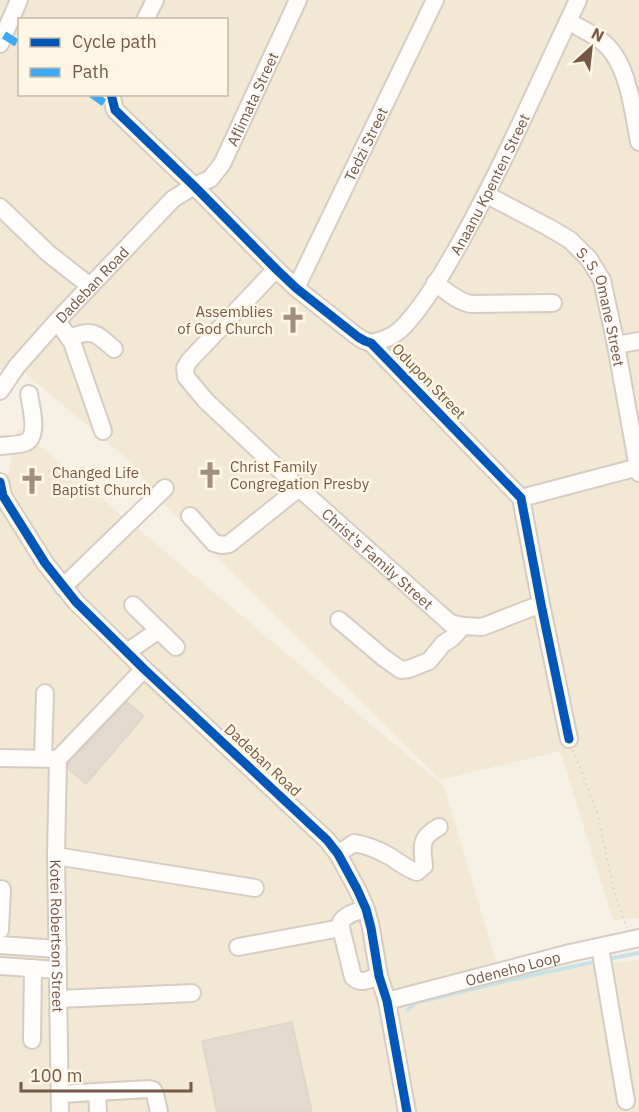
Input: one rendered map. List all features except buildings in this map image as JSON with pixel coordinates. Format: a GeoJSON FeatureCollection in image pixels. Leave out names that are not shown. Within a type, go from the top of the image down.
{"type":"FeatureCollection","features":[{"type":"Feature","properties":{"kind":"street"},"geometry":{"type":"LineString","coordinates":[[0,44],[19,0]]}},
{"type":"Feature","properties":{"kind":"street"},"geometry":{"type":"LineString","coordinates":[[146,18],[155,0]]}},
{"type":"Feature","properties":{"kind":"street","name":"Aflimata Street"},"geometry":{"type":"LineString","coordinates":[[194,186],[210,179],[222,164],[298,0]]}},
{"type":"Feature","properties":{"kind":"street","name":"Tedzi Street"},"geometry":{"type":"LineString","coordinates":[[296,288],[435,0]]}},
{"type":"Feature","properties":{"kind":"street","name":"Anaanu Kpenten Street"},"geometry":{"type":"LineString","coordinates":[[371,343],[393,336],[401,329],[418,309],[448,264],[487,195],[578,0]]}},
{"type":"Feature","properties":{"kind":"street"},"geometry":{"type":"LineString","coordinates":[[568,21],[613,51],[622,67],[632,102],[639,142]]}},
{"type":"Feature","properties":{"kind":"street","name":"Odupon Street"},"geometry":{"type":"LineString","coordinates":[[112,96],[115,110],[276,269],[296,288],[358,337],[371,343],[521,498]]}},
{"type":"Feature","properties":{"kind":"street","name":"Dadeban Road"},"geometry":{"type":"LineString","coordinates":[[0,391],[17,366],[90,286],[173,199],[194,186]]}},
{"type":"Feature","properties":{"kind":"street","name":"S. S. Omane Street"},"geometry":{"type":"LineString","coordinates":[[487,195],[570,240],[589,259],[602,280],[639,469]]}},
{"type":"Feature","properties":{"kind":"street"},"geometry":{"type":"LineString","coordinates":[[0,207],[49,254],[90,286]]}},
{"type":"Feature","properties":{"kind":"street","name":"Christ's Family Street"},"geometry":{"type":"LineString","coordinates":[[276,269],[189,361],[185,368],[186,377],[206,401],[299,488],[450,622],[463,626]]}},
{"type":"Feature","properties":{"kind":"street"},"geometry":{"type":"LineString","coordinates":[[435,283],[457,299],[470,304],[553,303]]}},
{"type":"Feature","properties":{"kind":"street"},"geometry":{"type":"LineString","coordinates":[[57,321],[72,342],[103,431]]}},
{"type":"Feature","properties":{"kind":"street"},"geometry":{"type":"LineString","coordinates":[[69,338],[82,332],[91,332],[114,349]]}},
{"type":"Feature","properties":{"kind":"street"},"geometry":{"type":"LineString","coordinates":[[616,345],[639,341]]}},
{"type":"Feature","properties":{"kind":"street"},"geometry":{"type":"LineString","coordinates":[[0,446],[25,443],[31,439],[34,430],[29,394]]}},
{"type":"Feature","properties":{"kind":"street"},"geometry":{"type":"LineString","coordinates":[[569,739],[521,498],[639,469]]}},
{"type":"Feature","properties":{"kind":"street","name":"Dadeban Road"},"geometry":{"type":"LineString","coordinates":[[0,482],[3,496],[45,563],[76,602],[144,669],[327,840],[338,854],[366,909],[379,976],[387,1001],[408,1112]]}},
{"type":"Feature","properties":{"kind":"street"},"geometry":{"type":"LineString","coordinates":[[63,587],[165,488]]}},
{"type":"Feature","properties":{"kind":"street"},"geometry":{"type":"LineString","coordinates":[[190,516],[214,543],[230,544],[299,488]]}},
{"type":"Feature","properties":{"kind":"street"},"geometry":{"type":"LineString","coordinates":[[339,620],[384,658],[401,669],[409,669],[429,661],[443,644],[463,626],[482,627],[541,604]]}},
{"type":"Feature","properties":{"kind":"street"},"geometry":{"type":"LineString","coordinates":[[133,605],[176,647]]}},
{"type":"Feature","properties":{"kind":"street"},"geometry":{"type":"LineString","coordinates":[[127,652],[159,630]]}},
{"type":"Feature","properties":{"kind":"street"},"geometry":{"type":"LineString","coordinates":[[0,758],[51,759],[144,669]]}},
{"type":"Feature","properties":{"kind":"street","name":"Kotei Robertson Street"},"geometry":{"type":"LineString","coordinates":[[45,693],[57,856],[60,1112]]}},
{"type":"Feature","properties":{"kind":"street"},"geometry":{"type":"LineString","coordinates":[[338,854],[354,843],[364,844],[417,872],[424,866],[422,845],[431,831],[439,827]]}},
{"type":"Feature","properties":{"kind":"street"},"geometry":{"type":"LineString","coordinates":[[57,856],[255,888]]}},
{"type":"Feature","properties":{"kind":"street"},"geometry":{"type":"LineString","coordinates":[[0,930],[2,888]]}},
{"type":"Feature","properties":{"kind":"street"},"geometry":{"type":"LineString","coordinates":[[366,909],[346,916],[340,924],[353,977],[362,982],[379,976]]}},
{"type":"Feature","properties":{"kind":"street"},"geometry":{"type":"LineString","coordinates":[[238,947],[341,928]]}},
{"type":"Feature","properties":{"kind":"street","name":"Odeneho Loop"},"geometry":{"type":"LineString","coordinates":[[387,1001],[570,953],[601,957],[635,939]]}},
{"type":"Feature","properties":{"kind":"street"},"geometry":{"type":"LineString","coordinates":[[0,945],[58,949]]}},
{"type":"Feature","properties":{"kind":"street"},"geometry":{"type":"LineString","coordinates":[[601,957],[626,1101]]}},
{"type":"Feature","properties":{"kind":"street"},"geometry":{"type":"LineString","coordinates":[[0,966],[58,970]]}},
{"type":"Feature","properties":{"kind":"street"},"geometry":{"type":"LineString","coordinates":[[32,1040],[33,968]]}},
{"type":"Feature","properties":{"kind":"street"},"geometry":{"type":"LineString","coordinates":[[59,999],[192,993]]}},
{"type":"Feature","properties":{"kind":"street"},"geometry":{"type":"LineString","coordinates":[[60,1094],[149,1089],[155,1094],[159,1112]]}},
{"type":"Feature","properties":{"kind":"street"},"geometry":{"type":"LineString","coordinates":[[97,1092],[98,1112]]}},
{"type":"Feature","properties":{"kind":"path"},"geometry":{"type":"LineString","coordinates":[[569,739],[597,812],[615,896],[635,939]]}},
{"type":"Feature","properties":{"kind":"shaded area"},"geometry":{"type":"Polygon","coordinates":[[[0,0],[639,0],[639,918],[613,920],[560,751],[440,780],[160,500],[134,465],[17,366],[0,370],[0,0]]]}},
{"type":"Feature","properties":{"kind":"shaded area"},"geometry":{"type":"Polygon","coordinates":[[[18,428],[444,786],[500,975],[639,960],[639,1112],[0,1112],[0,513],[18,428]]]}},
{"type":"Feature","properties":{"kind":"waterway"},"geometry":{"type":"LineString","coordinates":[[608,959],[639,953]]}},
{"type":"Feature","properties":{"kind":"waterway"},"geometry":{"type":"LineString","coordinates":[[408,1010],[415,1003],[598,961]]}},
{"type":"Feature","properties":{"kind":"marked path"},"geometry":{"type":"LineString","coordinates":[[4,35],[18,44]]}},
{"type":"Feature","properties":{"kind":"marked path"},"geometry":{"type":"LineString","coordinates":[[95,96],[114,110]]}},
{"type":"Feature","properties":{"kind":"cycle path"},"geometry":{"type":"LineString","coordinates":[[112,96],[115,110],[276,269],[296,288],[358,337],[371,343],[521,498],[569,739]]}},
{"type":"Feature","properties":{"kind":"cycle path"},"geometry":{"type":"LineString","coordinates":[[0,482],[3,496],[45,563],[76,602],[144,669],[327,840],[338,854],[366,909],[379,976],[387,1001],[407,1112]]}},
{"type":"Feature","properties":{"kind":"place","name":"Assemblies of God Church"},"geometry":{"type":"Point","coordinates":[293,320]}},
{"type":"Feature","properties":{"kind":"place","name":"Christ Family Congregation Presby"},"geometry":{"type":"Point","coordinates":[210,475]}},
{"type":"Feature","properties":{"kind":"place","name":"Changed Life Baptist Church"},"geometry":{"type":"Point","coordinates":[32,481]}}]}
